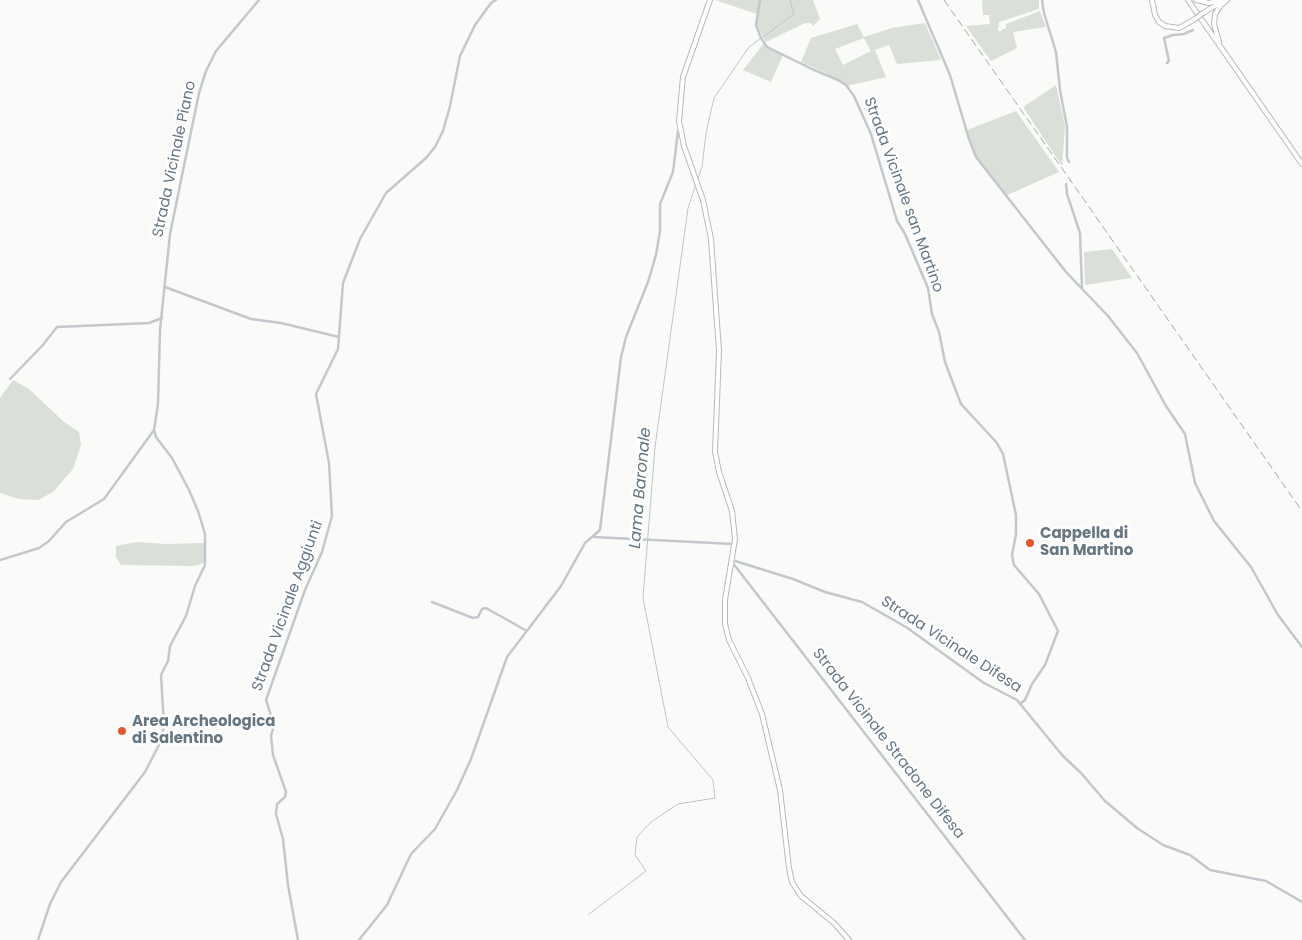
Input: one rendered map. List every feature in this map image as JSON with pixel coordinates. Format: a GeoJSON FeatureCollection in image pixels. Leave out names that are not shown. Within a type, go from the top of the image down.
{"type":"FeatureCollection","features":[{"type":"Feature","properties":{"kind":"main road"},"geometry":{"type":"LineString","coordinates":[[710,0],[683,77],[680,128],[684,146],[703,200],[710,233],[719,351],[715,452],[735,524],[735,544],[725,600],[725,624],[729,640],[748,678],[762,714],[780,790],[791,879],[801,896],[834,923],[849,940]]}},
{"type":"Feature","properties":{"kind":"main road"},"geometry":{"type":"LineString","coordinates":[[1152,0],[1154,15],[1159,22],[1165,26],[1179,28],[1224,0]]}},
{"type":"Feature","properties":{"kind":"main road"},"geometry":{"type":"LineString","coordinates":[[1187,0],[1302,164]]}},
{"type":"Feature","properties":{"kind":"main road"},"geometry":{"type":"LineString","coordinates":[[1196,0],[1209,3],[1224,0]]}},
{"type":"Feature","properties":{"kind":"main road"},"geometry":{"type":"LineString","coordinates":[[1222,49],[1215,30],[1214,18],[1224,0]]}},
{"type":"Feature","properties":{"kind":"street","name":"Strada Vicinale Piano"},"geometry":{"type":"LineString","coordinates":[[154,430],[171,221],[204,76],[219,47],[259,0]]}},
{"type":"Feature","properties":{"kind":"street","name":"Strada Vicinale Aggiunti"},"geometry":{"type":"LineString","coordinates":[[298,940],[288,885],[283,839],[276,814],[278,804],[285,797],[286,792],[273,755],[271,736],[274,725],[266,700],[305,590],[322,552],[332,516],[329,463],[316,394],[338,349],[343,283],[364,231],[386,193],[426,158],[437,143],[450,106],[460,56],[475,24],[491,2],[496,0]]}},
{"type":"Feature","properties":{"kind":"street","name":"Strada Vicinale san Martino"},"geometry":{"type":"LineString","coordinates":[[760,0],[756,26],[767,47],[838,80],[847,86],[854,96],[871,134],[897,221],[905,234],[927,284],[932,314],[961,404],[997,443],[1003,454],[1016,514],[1016,534],[1012,555],[1014,565],[1039,594],[1047,612],[1058,629],[1045,666],[1032,684],[1025,700],[1020,704]]}},
{"type":"Feature","properties":{"kind":"street"},"geometry":{"type":"LineString","coordinates":[[918,0],[950,75],[976,157],[1066,272],[1108,316],[1137,353],[1166,406],[1185,434],[1195,483],[1214,521],[1251,567],[1278,614],[1302,648]]}},
{"type":"Feature","properties":{"kind":"street"},"geometry":{"type":"LineString","coordinates":[[1042,0],[1056,52],[1060,90],[1067,127],[1067,158],[1069,162]]}},
{"type":"Feature","properties":{"kind":"street"},"geometry":{"type":"LineString","coordinates":[[1167,63],[1169,61],[1164,38],[1173,34],[1184,34],[1192,30]]}},
{"type":"Feature","properties":{"kind":"street"},"geometry":{"type":"LineString","coordinates":[[359,940],[386,905],[414,850],[435,829],[450,801],[471,759],[504,662],[564,581],[585,543],[600,530],[604,482],[611,442],[621,357],[626,337],[648,282],[656,255],[660,231],[660,204],[673,172],[678,131],[680,128]]}},
{"type":"Feature","properties":{"kind":"street"},"geometry":{"type":"LineString","coordinates":[[1066,184],[1067,194],[1080,233],[1082,289]]}},
{"type":"Feature","properties":{"kind":"street"},"geometry":{"type":"LineString","coordinates":[[165,287],[255,320],[286,324],[339,337]]}},
{"type":"Feature","properties":{"kind":"street"},"geometry":{"type":"LineString","coordinates":[[10,379],[42,346],[56,327],[149,322],[162,318]]}},
{"type":"Feature","properties":{"kind":"street"},"geometry":{"type":"LineString","coordinates":[[0,560],[39,548],[49,541],[66,522],[104,499],[154,430]]}},
{"type":"Feature","properties":{"kind":"street"},"geometry":{"type":"LineString","coordinates":[[38,940],[50,904],[61,882],[148,766],[160,743],[164,726],[161,675],[168,661],[170,646],[186,616],[193,591],[205,565],[205,534],[198,511],[187,485],[154,430]]}},
{"type":"Feature","properties":{"kind":"street"},"geometry":{"type":"LineString","coordinates":[[593,536],[735,544]]}},
{"type":"Feature","properties":{"kind":"street","name":"Strada Vicinale Difesa"},"geometry":{"type":"LineString","coordinates":[[732,561],[867,604],[906,627],[984,683],[1013,698],[1020,704],[1062,755],[1081,773],[1105,801],[1137,828],[1163,845],[1190,854],[1210,870],[1266,881],[1302,902]]}},
{"type":"Feature","properties":{"kind":"street","name":"Strada Vicinale Stradone Difesa"},"geometry":{"type":"LineString","coordinates":[[732,561],[1025,940]]}},
{"type":"Feature","properties":{"kind":"street"},"geometry":{"type":"LineString","coordinates":[[432,602],[473,618],[478,618],[482,609],[486,608],[527,631]]}},
{"type":"Feature","properties":{"kind":"shaded area"},"geometry":{"type":"Polygon","coordinates":[[[715,0],[813,0],[820,19],[813,26],[811,23],[805,23],[766,42],[756,23],[757,14],[715,0]]]}},
{"type":"Feature","properties":{"kind":"shaded area"},"geometry":{"type":"Polygon","coordinates":[[[982,0],[1039,0],[1039,9],[999,22],[998,31],[1006,29],[1006,24],[1040,11],[1046,27],[1013,32],[1017,48],[991,61],[966,26],[990,24],[989,15],[983,15],[982,0]]]}},
{"type":"Feature","properties":{"kind":"shaded area"},"geometry":{"type":"Polygon","coordinates":[[[925,23],[941,60],[897,64],[889,45],[875,50],[886,77],[847,86],[826,73],[801,62],[811,38],[857,24],[864,37],[892,28],[925,23]],[[864,38],[835,49],[843,65],[871,51],[864,38]]]}},
{"type":"Feature","properties":{"kind":"shaded area"},"geometry":{"type":"Polygon","coordinates":[[[764,43],[767,47],[783,55],[771,82],[743,70],[764,43]]]}},
{"type":"Feature","properties":{"kind":"shaded area"},"geometry":{"type":"Polygon","coordinates":[[[1056,85],[1065,126],[1062,166],[1023,107],[1056,85]]]}},
{"type":"Feature","properties":{"kind":"shaded area"},"geometry":{"type":"Polygon","coordinates":[[[1016,111],[1059,172],[1005,196],[975,154],[967,130],[1016,111]]]}},
{"type":"Feature","properties":{"kind":"shaded area"},"geometry":{"type":"Polygon","coordinates":[[[1112,249],[1132,278],[1085,285],[1084,252],[1112,249]]]}},
{"type":"Feature","properties":{"kind":"shaded area"},"geometry":{"type":"Polygon","coordinates":[[[13,380],[29,389],[64,422],[79,432],[81,445],[73,469],[53,492],[38,500],[19,499],[0,493],[0,398],[13,380]]]}},
{"type":"Feature","properties":{"kind":"shaded area"},"geometry":{"type":"Polygon","coordinates":[[[137,542],[166,544],[204,543],[204,563],[195,566],[121,565],[116,557],[116,546],[137,542]]]}},
{"type":"Feature","properties":{"kind":"waterway","name":"Lama Baronale"},"geometry":{"type":"LineString","coordinates":[[697,181],[702,167],[706,133],[714,98],[749,47],[794,14],[790,0]]}},
{"type":"Feature","properties":{"kind":"waterway","name":"Lama Baronale"},"geometry":{"type":"LineString","coordinates":[[589,914],[646,871],[635,855],[637,837],[651,822],[678,804],[715,798],[713,780],[668,727],[643,598],[655,447],[688,208],[696,184]]}},
{"type":"Feature","properties":{"kind":"railway"},"geometry":{"type":"LineString","coordinates":[[944,0],[1302,511]]}},
{"type":"Feature","properties":{"kind":"place","name":"Cappella di San Martino"},"geometry":{"type":"Point","coordinates":[1030,543]}},
{"type":"Feature","properties":{"kind":"place","name":"Area Archeologica di Salentino"},"geometry":{"type":"Point","coordinates":[122,731]}}]}
